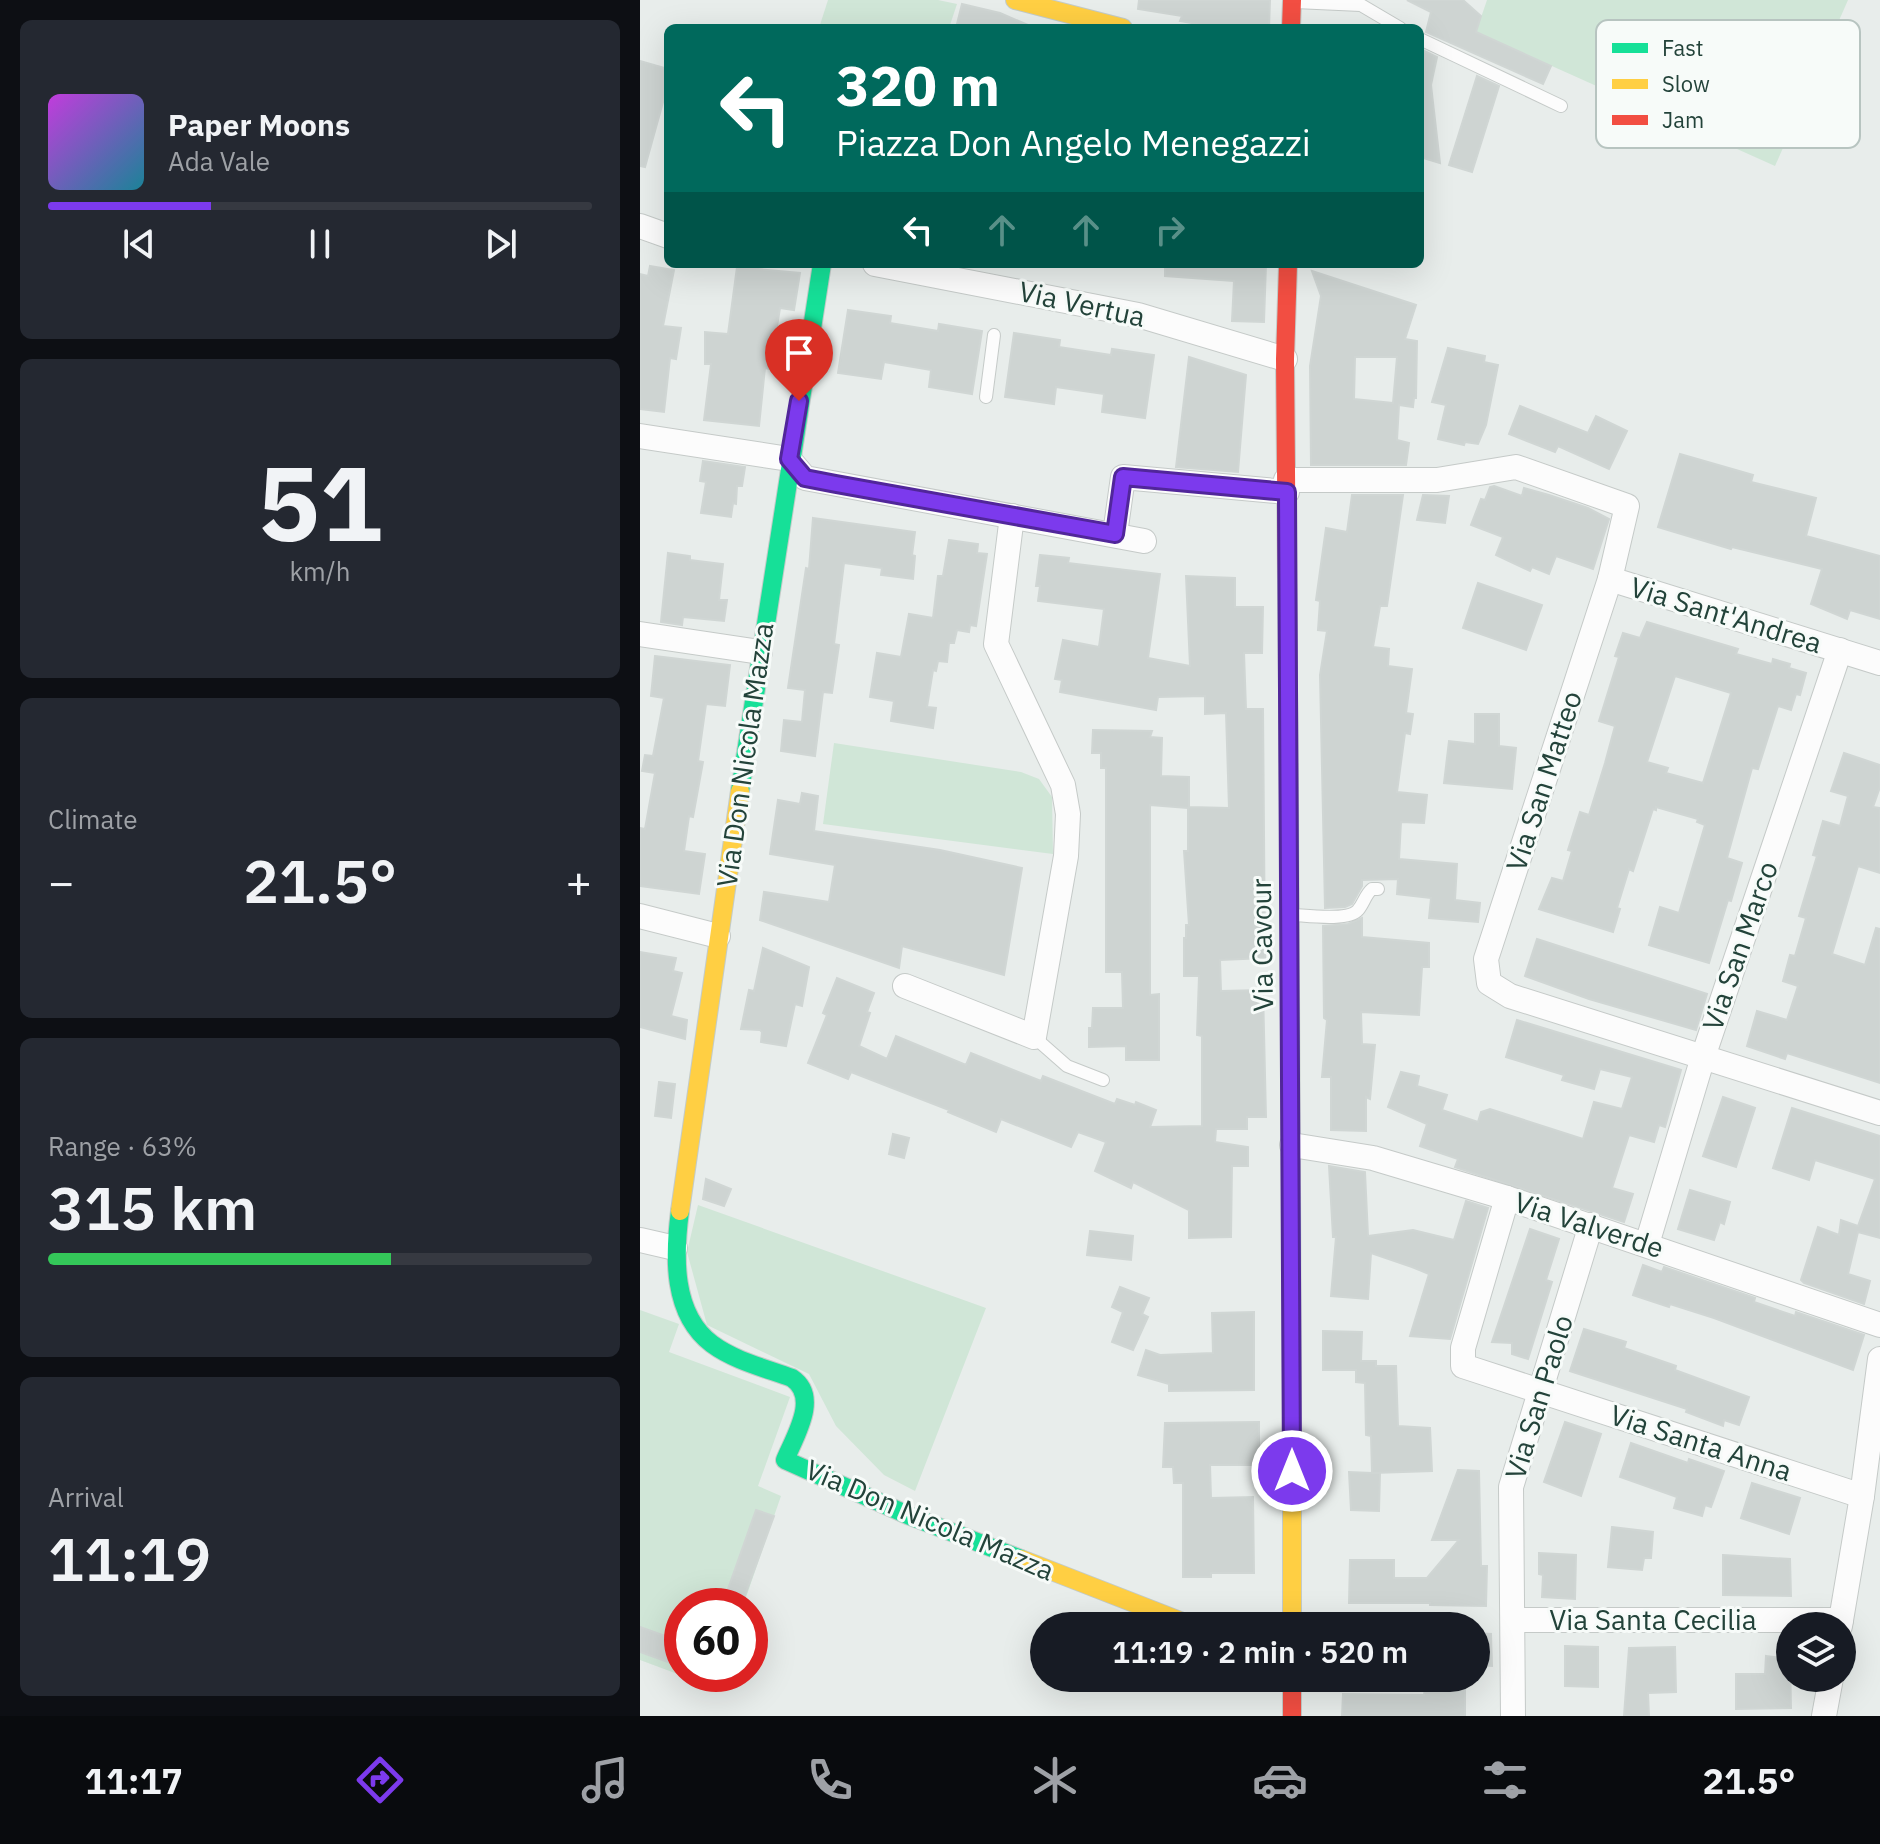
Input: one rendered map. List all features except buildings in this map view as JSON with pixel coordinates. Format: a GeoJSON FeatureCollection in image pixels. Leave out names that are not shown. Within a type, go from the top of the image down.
{"type":"FeatureCollection","features":[{"type":"Feature","properties":{"kind":"street"},"geometry":{"type":"LineString","coordinates":[[1015,0],[1065,6],[1112,24]]}},
{"type":"Feature","properties":{"kind":"street"},"geometry":{"type":"LineString","coordinates":[[1291,24],[1292,1]]}},
{"type":"Feature","properties":{"kind":"street"},"geometry":{"type":"LineString","coordinates":[[640,226],[664,235]]}},
{"type":"Feature","properties":{"kind":"street","name":"Via Don Nicola Mazza"},"geometry":{"type":"LineString","coordinates":[[821,268],[760,652],[675,1248],[682,1294],[699,1333],[713,1346],[792,1378],[802,1386],[807,1397],[805,1409],[785,1460],[910,1516],[1157,1612]]}},
{"type":"Feature","properties":{"kind":"street","name":"Via Vertua"},"geometry":{"type":"LineString","coordinates":[[896,268],[1138,315],[1285,359]]}},
{"type":"Feature","properties":{"kind":"street","name":"Via Cavour"},"geometry":{"type":"LineString","coordinates":[[1288,268],[1285,359],[1292,1145],[1292,1612]]}},
{"type":"Feature","properties":{"kind":"street"},"geometry":{"type":"LineString","coordinates":[[640,436],[789,459],[805,478],[1144,541]]}},
{"type":"Feature","properties":{"kind":"street","name":"Via Sant'Andrea"},"geometry":{"type":"LineString","coordinates":[[1286,486],[1437,480],[1516,467],[1627,506],[1610,579],[1880,663]]}},
{"type":"Feature","properties":{"kind":"street"},"geometry":{"type":"LineString","coordinates":[[1115,534],[1123,477],[1286,486]]}},
{"type":"Feature","properties":{"kind":"street"},"geometry":{"type":"LineString","coordinates":[[905,986],[1034,1037],[1066,856],[1068,814],[1063,785],[996,644],[1012,516]]}},
{"type":"Feature","properties":{"kind":"street","name":"Via San Matteo"},"geometry":{"type":"LineString","coordinates":[[1610,579],[1486,959],[1489,983],[1510,996],[1703,1057]]}},
{"type":"Feature","properties":{"kind":"street"},"geometry":{"type":"LineString","coordinates":[[640,634],[760,652]]}},
{"type":"Feature","properties":{"kind":"street","name":"Via San Marco"},"geometry":{"type":"LineString","coordinates":[[1647,1244],[1703,1057],[1840,650]]}},
{"type":"Feature","properties":{"kind":"street"},"geometry":{"type":"LineString","coordinates":[[640,916],[718,936]]}},
{"type":"Feature","properties":{"kind":"street"},"geometry":{"type":"LineString","coordinates":[[1703,1057],[1880,1113]]}},
{"type":"Feature","properties":{"kind":"street","name":"Via Valverde"},"geometry":{"type":"LineString","coordinates":[[1292,1145],[1373,1158],[1507,1198],[1880,1325]]}},
{"type":"Feature","properties":{"kind":"street","name":"Via Santa Anna"},"geometry":{"type":"LineString","coordinates":[[1507,1198],[1463,1348],[1463,1366],[1862,1496]]}},
{"type":"Feature","properties":{"kind":"street","name":"Via San Paolo"},"geometry":{"type":"LineString","coordinates":[[1513,1716],[1511,1487],[1591,1225]]}},
{"type":"Feature","properties":{"kind":"street"},"geometry":{"type":"LineString","coordinates":[[640,1240],[675,1248]]}},
{"type":"Feature","properties":{"kind":"street"},"geometry":{"type":"LineString","coordinates":[[1843,1612],[1880,1359]]}},
{"type":"Feature","properties":{"kind":"street","name":"Via Santa Cecilia"},"geometry":{"type":"LineString","coordinates":[[1514,1620],[1776,1622]]}},
{"type":"Feature","properties":{"kind":"street"},"geometry":{"type":"LineString","coordinates":[[1292,1692],[1292,1716]]}},
{"type":"Feature","properties":{"kind":"street"},"geometry":{"type":"LineString","coordinates":[[1824,1716],[1828,1692]]}},
{"type":"Feature","properties":{"kind":"lane"},"geometry":{"type":"LineString","coordinates":[[1292,1],[1361,5],[1393,24]]}},
{"type":"Feature","properties":{"kind":"lane"},"geometry":{"type":"LineString","coordinates":[[1424,41],[1561,106]]}},
{"type":"Feature","properties":{"kind":"lane"},"geometry":{"type":"LineString","coordinates":[[986,397],[994,335]]}},
{"type":"Feature","properties":{"kind":"lane"},"geometry":{"type":"LineString","coordinates":[[1289,915],[1350,916],[1360,908],[1372,889],[1378,889]]}},
{"type":"Feature","properties":{"kind":"lane"},"geometry":{"type":"LineString","coordinates":[[1034,1037],[1067,1066],[1103,1080]]}},
{"type":"Feature","properties":{"kind":"green space"},"geometry":{"type":"Polygon","coordinates":[[[828,0],[938,0],[957,4],[950,24],[820,24],[828,0]]]}},
{"type":"Feature","properties":{"kind":"green space"},"geometry":{"type":"Polygon","coordinates":[[[1487,0],[1848,0],[1839,20],[1596,20],[1596,86],[1476,32],[1487,0]]]}},
{"type":"Feature","properties":{"kind":"green space"},"geometry":{"type":"Polygon","coordinates":[[[1735,148],[1783,148],[1775,166],[1735,148]]]}},
{"type":"Feature","properties":{"kind":"green space"},"geometry":{"type":"Polygon","coordinates":[[[834,743],[1021,772],[1039,779],[1052,797],[1053,854],[823,824],[834,743]]]}},
{"type":"Feature","properties":{"kind":"green space"},"geometry":{"type":"Polygon","coordinates":[[[698,1205],[986,1308],[915,1491],[884,1475],[836,1426],[809,1374],[707,1325],[687,1252],[698,1205]]]}},
{"type":"Feature","properties":{"kind":"green space"},"geometry":{"type":"Polygon","coordinates":[[[640,1310],[679,1324],[669,1352],[790,1397],[758,1486],[781,1496],[749,1588],[664,1588],[664,1669],[640,1660],[640,1310]]]}},
{"type":"Feature","properties":{"kind":"traffic: fast"},"geometry":{"type":"LineString","coordinates":[[740,791],[821,268]]}},
{"type":"Feature","properties":{"kind":"traffic: fast"},"geometry":{"type":"LineString","coordinates":[[1289,801],[1292,1381]]}},
{"type":"Feature","properties":{"kind":"traffic: fast"},"geometry":{"type":"LineString","coordinates":[[680,1211],[677,1247],[679,1283],[689,1317],[699,1332],[730,1355],[792,1378],[804,1395],[803,1417],[785,1460],[910,1516],[1021,1559]]}},
{"type":"Feature","properties":{"kind":"traffic: slow"},"geometry":{"type":"LineString","coordinates":[[1015,0],[1108,24]]}},
{"type":"Feature","properties":{"kind":"traffic: slow"},"geometry":{"type":"LineString","coordinates":[[680,1211],[740,791]]}},
{"type":"Feature","properties":{"kind":"traffic: slow"},"geometry":{"type":"LineString","coordinates":[[1292,1381],[1292,1612]]}},
{"type":"Feature","properties":{"kind":"traffic: slow"},"geometry":{"type":"LineString","coordinates":[[1021,1559],[1157,1612]]}},
{"type":"Feature","properties":{"kind":"traffic: jam"},"geometry":{"type":"LineString","coordinates":[[1291,24],[1292,0]]}},
{"type":"Feature","properties":{"kind":"traffic: jam"},"geometry":{"type":"LineString","coordinates":[[1288,268],[1285,359],[1289,801]]}},
{"type":"Feature","properties":{"kind":"traffic: jam"},"geometry":{"type":"LineString","coordinates":[[1292,1692],[1292,1716]]}},
{"type":"Feature","properties":{"kind":"route"},"geometry":{"type":"LineString","coordinates":[[799,401],[789,459],[805,478],[836,484],[1115,534],[1123,477],[1287,492],[1292,1471]]}}]}
